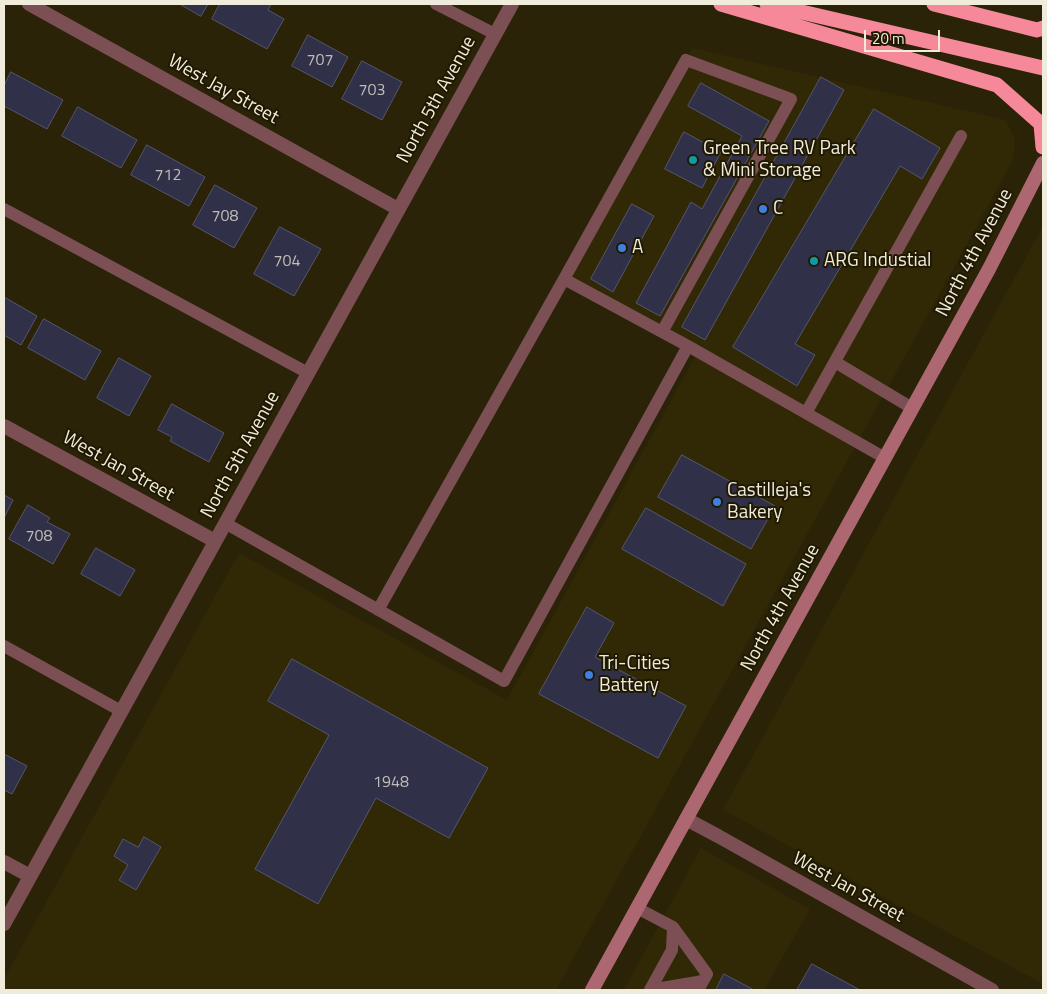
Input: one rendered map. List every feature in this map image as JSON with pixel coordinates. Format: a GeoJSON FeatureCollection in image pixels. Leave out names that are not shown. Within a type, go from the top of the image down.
{"type":"FeatureCollection","features":[{"type":"Feature","properties":{"kind":"highway"},"geometry":{"type":"LineString","coordinates":[[722,4],[997,85],[1041,124],[1043,148]]}},
{"type":"Feature","properties":{"kind":"highway"},"geometry":{"type":"LineString","coordinates":[[767,4],[1043,68]]}},
{"type":"Feature","properties":{"kind":"highway"},"geometry":{"type":"LineString","coordinates":[[934,4],[1041,31]]}},
{"type":"Feature","properties":{"kind":"main road","name":"North 4th Avenue"},"geometry":{"type":"LineString","coordinates":[[592,990],[989,269],[1043,164]]}},
{"type":"Feature","properties":{"kind":"street","name":"West Jay Street"},"geometry":{"type":"LineString","coordinates":[[29,4],[398,209]]}},
{"type":"Feature","properties":{"kind":"street","name":"North 5th Avenue"},"geometry":{"type":"LineString","coordinates":[[4,924],[512,4]]}},
{"type":"Feature","properties":{"kind":"street","name":"West Jan Street"},"geometry":{"type":"LineString","coordinates":[[4,426],[215,541]]}},
{"type":"Feature","properties":{"kind":"street","name":"West Jan Street"},"geometry":{"type":"LineString","coordinates":[[686,819],[992,990]]}},
{"type":"Feature","properties":{"kind":"street"},"geometry":{"type":"LineString","coordinates":[[4,862],[30,876]]}},
{"type":"Feature","properties":{"kind":"lane"},"geometry":{"type":"LineString","coordinates":[[436,4],[495,34]]}},
{"type":"Feature","properties":{"kind":"lane"},"geometry":{"type":"LineString","coordinates":[[378,610],[686,60],[791,99],[662,332]]}},
{"type":"Feature","properties":{"kind":"lane"},"geometry":{"type":"LineString","coordinates":[[806,413],[961,136]]}},
{"type":"Feature","properties":{"kind":"lane"},"geometry":{"type":"LineString","coordinates":[[4,209],[308,373]]}},
{"type":"Feature","properties":{"kind":"lane"},"geometry":{"type":"LineString","coordinates":[[564,279],[688,346],[885,458]]}},
{"type":"Feature","properties":{"kind":"lane"},"geometry":{"type":"LineString","coordinates":[[225,524],[504,681],[688,346]]}},
{"type":"Feature","properties":{"kind":"lane"},"geometry":{"type":"LineString","coordinates":[[835,362],[912,408]]}},
{"type":"Feature","properties":{"kind":"lane"},"geometry":{"type":"LineString","coordinates":[[4,646],[122,711]]}},
{"type":"Feature","properties":{"kind":"lane"},"geometry":{"type":"LineString","coordinates":[[637,908],[673,927],[707,974],[700,986],[650,990]]}},
{"type":"Feature","properties":{"kind":"lane"},"geometry":{"type":"LineString","coordinates":[[650,990],[672,950],[673,927]]}},
{"type":"Feature","properties":{"kind":"shaded area"},"geometry":{"type":"Polygon","coordinates":[[[692,48],[1006,120],[1015,139],[1013,160],[556,990],[4,990],[4,979],[239,553],[507,700],[697,353],[567,282],[692,48]]]}},
{"type":"Feature","properties":{"kind":"shaded area"},"geometry":{"type":"Polygon","coordinates":[[[1043,226],[1043,984],[723,810],[1043,226]]]}},
{"type":"Feature","properties":{"kind":"shaded area"},"geometry":{"type":"Polygon","coordinates":[[[701,848],[810,909],[764,990],[624,990],[701,848]]]}},
{"type":"Feature","properties":{"kind":"building"},"geometry":{"type":"Polygon","coordinates":[[[180,4],[208,4],[201,16],[180,4]]]}},
{"type":"Feature","properties":{"kind":"building"},"geometry":{"type":"Polygon","coordinates":[[[220,4],[271,4],[268,10],[284,19],[267,49],[212,19],[220,4]]]}},
{"type":"Feature","properties":{"kind":"building"},"geometry":{"type":"Polygon","coordinates":[[[308,35],[348,57],[332,87],[292,66],[308,35]]]}},
{"type":"Feature","properties":{"kind":"building"},"geometry":{"type":"Polygon","coordinates":[[[362,61],[402,82],[382,120],[342,99],[362,61]]]}},
{"type":"Feature","properties":{"kind":"building"},"geometry":{"type":"Polygon","coordinates":[[[11,72],[63,100],[47,129],[4,106],[4,86],[11,72]]]}},
{"type":"Feature","properties":{"kind":"building","name":"C"},"geometry":{"type":"Polygon","coordinates":[[[821,77],[844,90],[705,340],[682,327],[821,77]]]}},
{"type":"Feature","properties":{"kind":"building"},"geometry":{"type":"Polygon","coordinates":[[[701,83],[769,121],[660,316],[636,303],[691,202],[702,209],[742,136],[688,106],[701,83]]]}},
{"type":"Feature","properties":{"kind":"building"},"geometry":{"type":"Polygon","coordinates":[[[78,107],[137,140],[121,168],[62,136],[78,107]]]}},
{"type":"Feature","properties":{"kind":"building","name":"ARG Industial"},"geometry":{"type":"Polygon","coordinates":[[[874,109],[940,148],[922,179],[900,166],[795,344],[815,355],[797,386],[733,347],[874,109]]]}},
{"type":"Feature","properties":{"kind":"building","name":"Green Tree RV Park & Mini Storage"},"geometry":{"type":"Polygon","coordinates":[[[684,132],[721,152],[702,188],[665,169],[684,132]]]}},
{"type":"Feature","properties":{"kind":"building"},"geometry":{"type":"Polygon","coordinates":[[[147,145],[205,177],[189,206],[131,175],[147,145]]]}},
{"type":"Feature","properties":{"kind":"building"},"geometry":{"type":"Polygon","coordinates":[[[215,185],[257,208],[234,248],[193,225],[215,185]]]}},
{"type":"Feature","properties":{"kind":"building","name":"A"},"geometry":{"type":"Polygon","coordinates":[[[632,204],[654,216],[613,292],[591,279],[632,204]]]}},
{"type":"Feature","properties":{"kind":"building"},"geometry":{"type":"Polygon","coordinates":[[[280,227],[321,249],[294,296],[254,274],[280,227]]]}},
{"type":"Feature","properties":{"kind":"building"},"geometry":{"type":"Polygon","coordinates":[[[4,297],[37,316],[21,345],[4,335],[4,297]]]}},
{"type":"Feature","properties":{"kind":"building"},"geometry":{"type":"Polygon","coordinates":[[[44,319],[101,351],[85,380],[28,348],[44,319]]]}},
{"type":"Feature","properties":{"kind":"building"},"geometry":{"type":"Polygon","coordinates":[[[119,358],[151,376],[129,416],[97,398],[119,358]]]}},
{"type":"Feature","properties":{"kind":"building"},"geometry":{"type":"Polygon","coordinates":[[[172,404],[224,433],[209,462],[170,441],[172,437],[158,430],[172,404]]]}},
{"type":"Feature","properties":{"kind":"building","name":"Castilleja's Bakery"},"geometry":{"type":"Polygon","coordinates":[[[682,455],[775,506],[751,549],[658,497],[682,455]]]}},
{"type":"Feature","properties":{"kind":"building"},"geometry":{"type":"Polygon","coordinates":[[[4,495],[13,500],[4,518],[4,495]]]}},
{"type":"Feature","properties":{"kind":"building"},"geometry":{"type":"Polygon","coordinates":[[[28,505],[50,518],[47,522],[70,534],[53,564],[9,539],[28,505]]]}},
{"type":"Feature","properties":{"kind":"building"},"geometry":{"type":"Polygon","coordinates":[[[646,508],[746,564],[723,606],[622,549],[646,508]]]}},
{"type":"Feature","properties":{"kind":"building"},"geometry":{"type":"Polygon","coordinates":[[[96,548],[135,570],[120,596],[81,574],[96,548]]]}},
{"type":"Feature","properties":{"kind":"building","name":"Tri-Cities Battery"},"geometry":{"type":"Polygon","coordinates":[[[587,607],[614,623],[595,657],[686,706],[658,758],[539,694],[587,607]]]}},
{"type":"Feature","properties":{"kind":"building"},"geometry":{"type":"Polygon","coordinates":[[[292,659],[488,768],[449,838],[376,798],[318,904],[255,869],[329,735],[268,701],[292,659]]]}},
{"type":"Feature","properties":{"kind":"building"},"geometry":{"type":"Polygon","coordinates":[[[4,754],[27,766],[12,794],[4,790],[4,754]]]}},
{"type":"Feature","properties":{"kind":"building"},"geometry":{"type":"Polygon","coordinates":[[[144,837],[161,847],[136,890],[119,880],[128,865],[114,856],[123,839],[138,847],[144,837]]]}},
{"type":"Feature","properties":{"kind":"building"},"geometry":{"type":"Polygon","coordinates":[[[812,964],[860,990],[797,990],[812,964]]]}},
{"type":"Feature","properties":{"kind":"building"},"geometry":{"type":"Polygon","coordinates":[[[724,974],[754,990],[716,990],[724,974]]]}},
{"type":"Feature","properties":{"kind":"place","name":"Green Tree RV Park & Mini Storage"},"geometry":{"type":"Point","coordinates":[693,160]}},
{"type":"Feature","properties":{"kind":"place","name":"C"},"geometry":{"type":"Point","coordinates":[763,209]}},
{"type":"Feature","properties":{"kind":"place","name":"A"},"geometry":{"type":"Point","coordinates":[622,248]}},
{"type":"Feature","properties":{"kind":"place","name":"ARG Industial"},"geometry":{"type":"Point","coordinates":[814,261]}},
{"type":"Feature","properties":{"kind":"place","name":"Castilleja's Bakery"},"geometry":{"type":"Point","coordinates":[717,502]}},
{"type":"Feature","properties":{"kind":"place","name":"Tri-Cities Battery"},"geometry":{"type":"Point","coordinates":[589,675]}}]}
